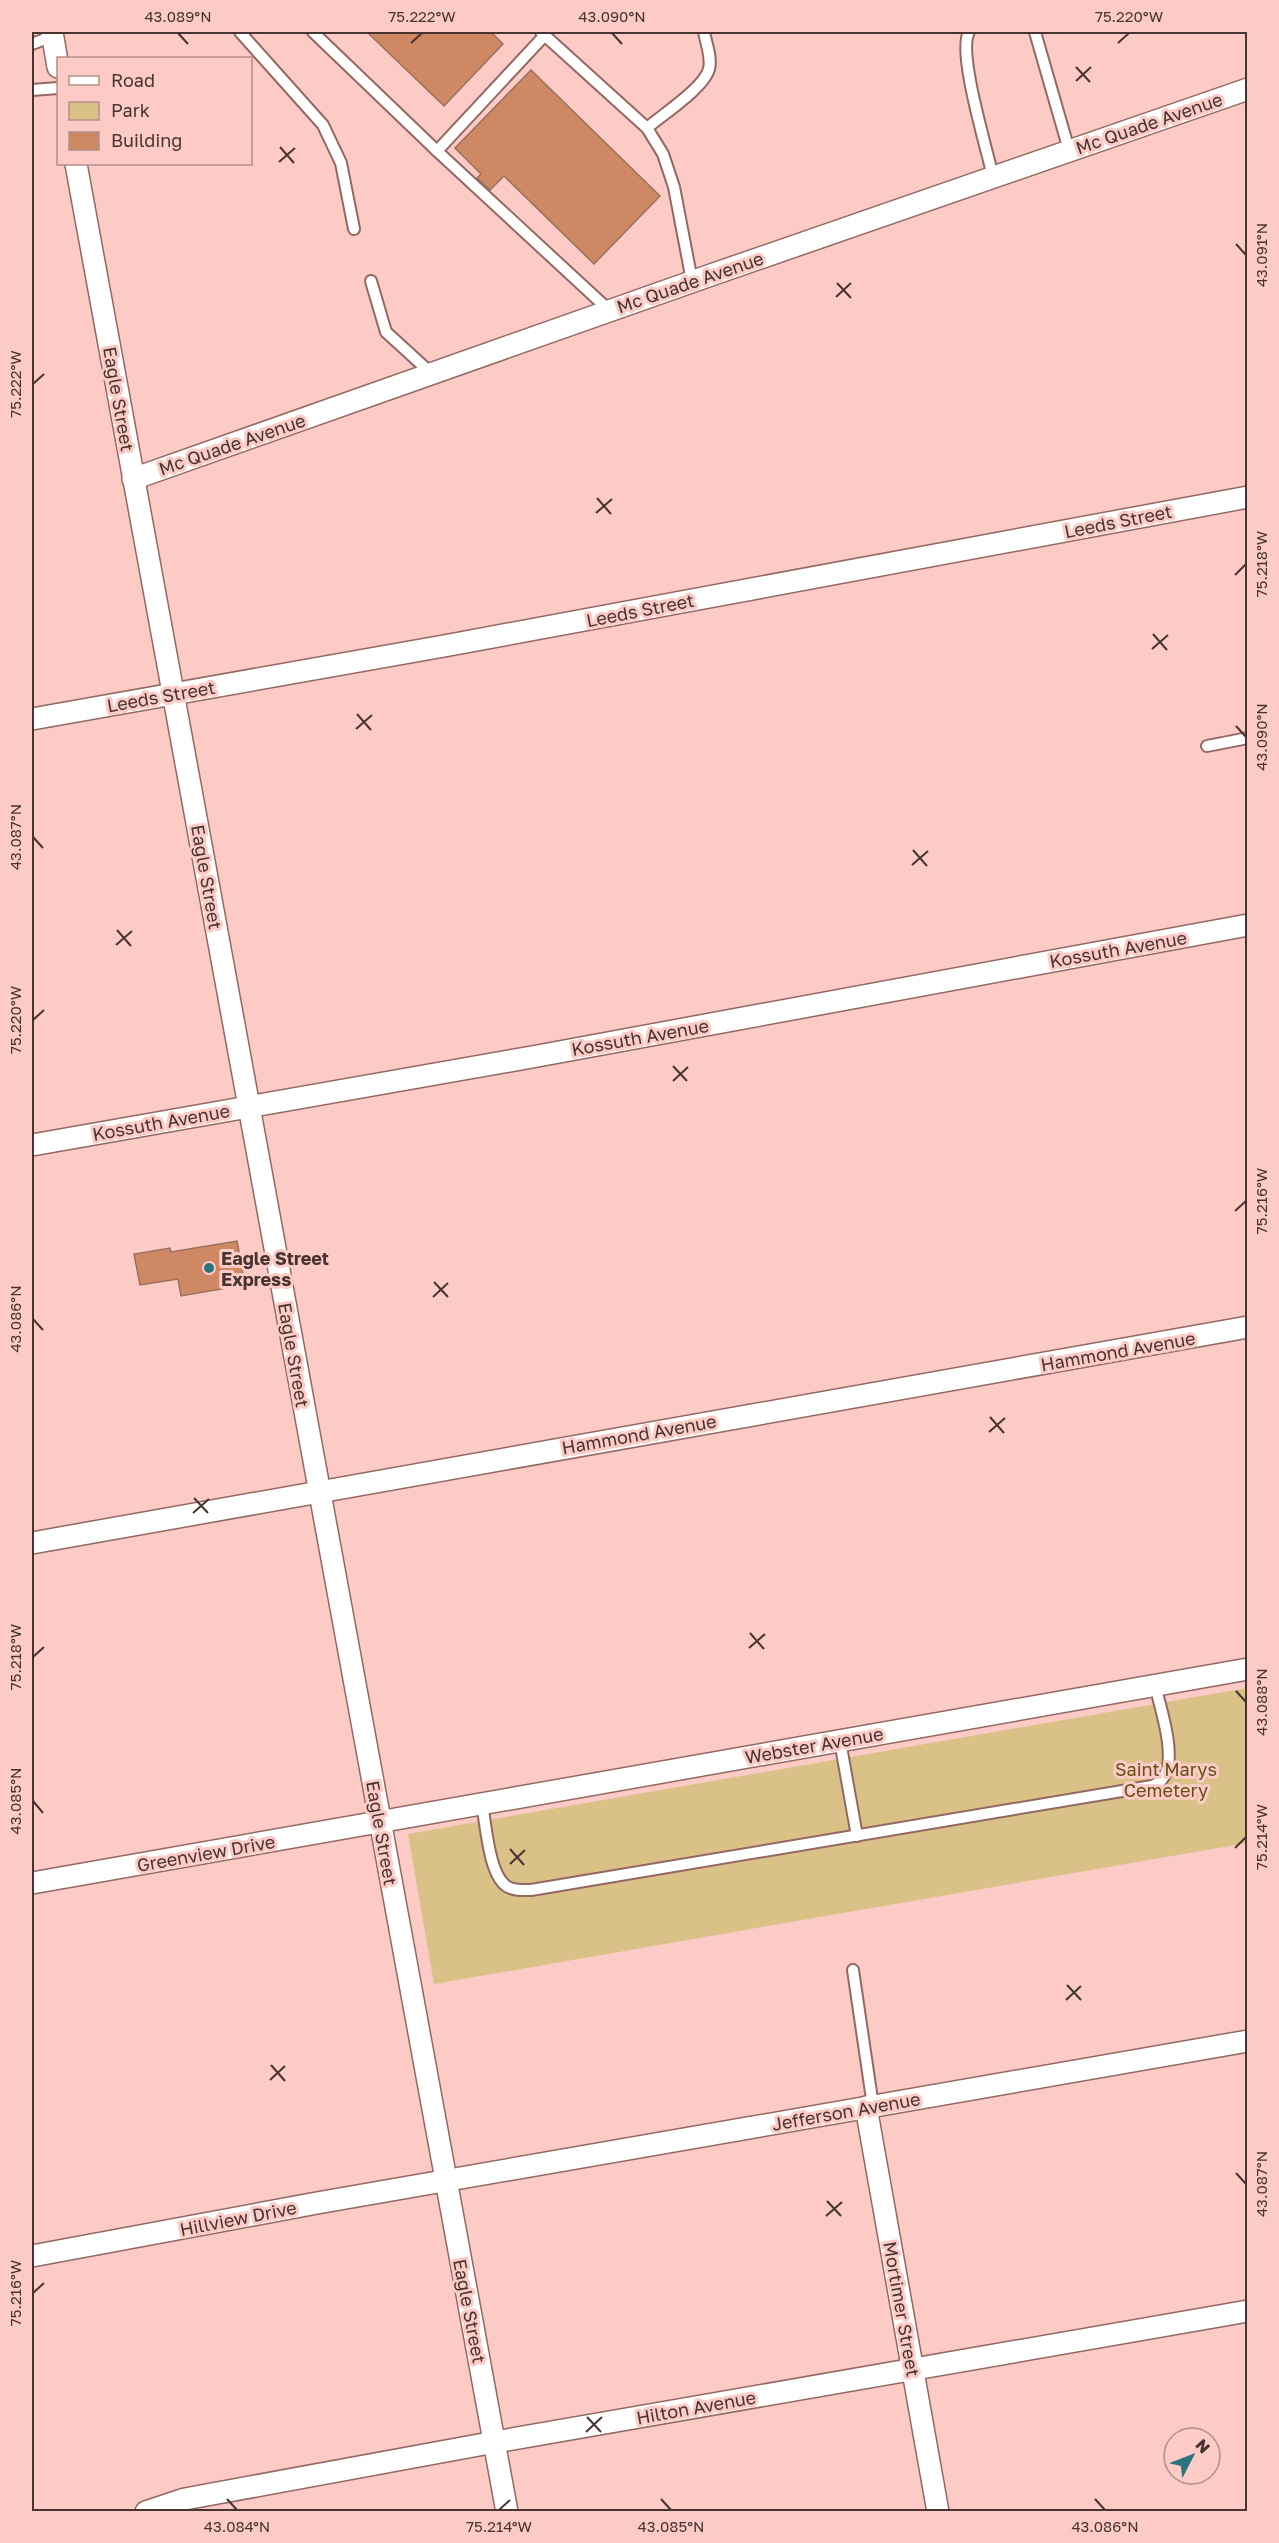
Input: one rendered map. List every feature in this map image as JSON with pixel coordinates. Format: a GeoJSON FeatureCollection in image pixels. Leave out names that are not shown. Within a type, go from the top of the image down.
{"type":"FeatureCollection","features":[{"type":"Feature","properties":{"kind":"street"},"geometry":{"type":"LineString","coordinates":[[52,34],[57,62]]}},
{"type":"Feature","properties":{"kind":"street","name":"Mc Quade Avenue"},"geometry":{"type":"LineString","coordinates":[[133,479],[693,281],[1248,89]]}},
{"type":"Feature","properties":{"kind":"street","name":"Eagle Street"},"geometry":{"type":"LineString","coordinates":[[76,165],[507,2511]]}},
{"type":"Feature","properties":{"kind":"street","name":"Leeds Street"},"geometry":{"type":"LineString","coordinates":[[32,719],[455,644],[1248,497]]}},
{"type":"Feature","properties":{"kind":"street","name":"Kossuth Avenue"},"geometry":{"type":"LineString","coordinates":[[32,1145],[1248,925]]}},
{"type":"Feature","properties":{"kind":"street","name":"Hammond Avenue"},"geometry":{"type":"LineString","coordinates":[[32,1543],[1248,1327]]}},
{"type":"Feature","properties":{"kind":"street","name":"Webster Avenue"},"geometry":{"type":"LineString","coordinates":[[380,1822],[1248,1668]]}},
{"type":"Feature","properties":{"kind":"street","name":"Greenview Drive"},"geometry":{"type":"LineString","coordinates":[[32,1883],[380,1822]]}},
{"type":"Feature","properties":{"kind":"street","name":"Jefferson Avenue"},"geometry":{"type":"LineString","coordinates":[[446,2181],[1248,2041]]}},
{"type":"Feature","properties":{"kind":"street","name":"Mortimer Street"},"geometry":{"type":"LineString","coordinates":[[870,2107],[938,2511]]}},
{"type":"Feature","properties":{"kind":"street","name":"Hillview Drive"},"geometry":{"type":"LineString","coordinates":[[32,2256],[446,2181]]}},
{"type":"Feature","properties":{"kind":"street","name":"Hilton Avenue"},"geometry":{"type":"LineString","coordinates":[[146,2511],[185,2499],[495,2442],[1248,2311]]}},
{"type":"Feature","properties":{"kind":"lane"},"geometry":{"type":"LineString","coordinates":[[240,32],[322,124],[340,163],[354,229]]}},
{"type":"Feature","properties":{"kind":"lane"},"geometry":{"type":"LineString","coordinates":[[313,32],[437,151],[610,311]]}},
{"type":"Feature","properties":{"kind":"lane"},"geometry":{"type":"LineString","coordinates":[[647,128],[702,82],[709,70],[710,60],[704,32]]}},
{"type":"Feature","properties":{"kind":"lane"},"geometry":{"type":"LineString","coordinates":[[969,32],[965,38],[968,70],[993,177]]}},
{"type":"Feature","properties":{"kind":"lane"},"geometry":{"type":"LineString","coordinates":[[1035,32],[1069,150]]}},
{"type":"Feature","properties":{"kind":"lane"},"geometry":{"type":"LineString","coordinates":[[437,151],[543,33],[647,128],[663,154],[674,187],[693,281]]}},
{"type":"Feature","properties":{"kind":"lane"},"geometry":{"type":"LineString","coordinates":[[32,44],[52,34]]}},
{"type":"Feature","properties":{"kind":"lane"},"geometry":{"type":"LineString","coordinates":[[32,90],[57,88]]}},
{"type":"Feature","properties":{"kind":"lane"},"geometry":{"type":"LineString","coordinates":[[371,281],[386,332],[432,374]]}},
{"type":"Feature","properties":{"kind":"lane"},"geometry":{"type":"LineString","coordinates":[[1207,746],[1248,738]]}},
{"type":"Feature","properties":{"kind":"lane"},"geometry":{"type":"LineString","coordinates":[[482,1804],[496,1876],[506,1887],[531,1890],[1152,1786],[1163,1779],[1168,1768],[1169,1754],[1155,1685]]}},
{"type":"Feature","properties":{"kind":"lane"},"geometry":{"type":"LineString","coordinates":[[840,1740],[857,1836]]}},
{"type":"Feature","properties":{"kind":"lane","name":"Mortimer Street"},"geometry":{"type":"LineString","coordinates":[[853,1970],[870,2107]]}},
{"type":"Feature","properties":{"kind":"green space","name":"Saint Marys Cemetery"},"geometry":{"type":"Polygon","coordinates":[[[1247,1688],[1247,1843],[434,1984],[408,1834],[1247,1688]]]}},
{"type":"Feature","properties":{"kind":"building"},"geometry":{"type":"Polygon","coordinates":[[[367,32],[491,32],[503,44],[444,106],[367,32]]]}},
{"type":"Feature","properties":{"kind":"building"},"geometry":{"type":"Polygon","coordinates":[[[531,70],[660,196],[594,264],[504,176],[490,190],[477,178],[481,174],[455,148],[531,70]]]}},
{"type":"Feature","properties":{"kind":"building","name":"Eagle Street Express"},"geometry":{"type":"Polygon","coordinates":[[[237,1241],[245,1285],[181,1296],[178,1279],[140,1285],[134,1254],[170,1248],[171,1252],[237,1241]]]}},
{"type":"Feature","properties":{"kind":"place","name":"Eagle Street Express"},"geometry":{"type":"Point","coordinates":[209,1268]}}]}
